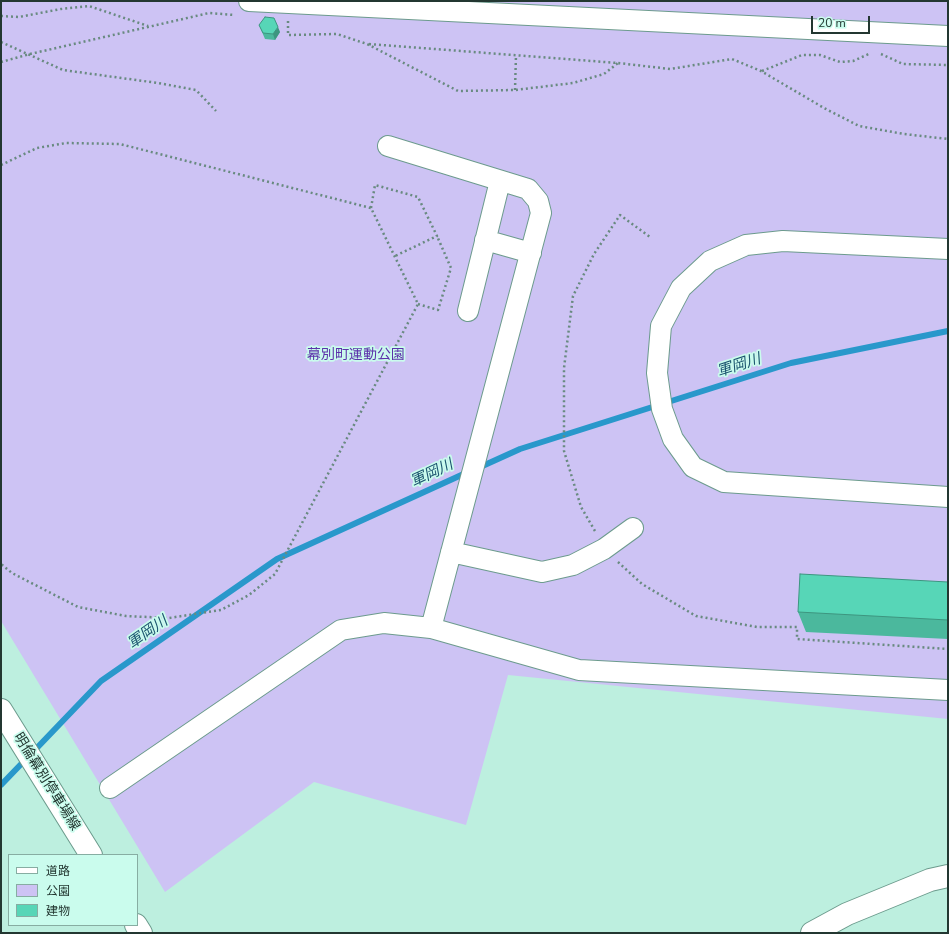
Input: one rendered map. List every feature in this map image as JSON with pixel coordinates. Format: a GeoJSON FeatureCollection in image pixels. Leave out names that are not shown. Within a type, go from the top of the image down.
{"type":"FeatureCollection","features":[{"type":"Feature","properties":{"kind":"main road","name":"明倫幕別停車場線"},"geometry":{"type":"LineString","coordinates":[[1,710],[90,854]]}},
{"type":"Feature","properties":{"kind":"main road"},"geometry":{"type":"LineString","coordinates":[[812,933],[847,914],[930,880],[948,876]]}},
{"type":"Feature","properties":{"kind":"street"},"geometry":{"type":"LineString","coordinates":[[245,8],[354,7],[948,36]]}},
{"type":"Feature","properties":{"kind":"street"},"geometry":{"type":"LineString","coordinates":[[388,146],[528,189],[538,201],[541,213],[431,628]]}},
{"type":"Feature","properties":{"kind":"street"},"geometry":{"type":"LineString","coordinates":[[468,311],[500,181]]}},
{"type":"Feature","properties":{"kind":"street"},"geometry":{"type":"LineString","coordinates":[[485,240],[531,253]]}},
{"type":"Feature","properties":{"kind":"street"},"geometry":{"type":"LineString","coordinates":[[948,249],[783,241],[746,245],[710,261],[681,288],[661,326],[657,373],[662,409],[673,439],[693,467],[724,482],[948,497]]}},
{"type":"Feature","properties":{"kind":"street"},"geometry":{"type":"LineString","coordinates":[[451,552],[542,572],[574,565],[604,548],[633,528]]}},
{"type":"Feature","properties":{"kind":"street"},"geometry":{"type":"LineString","coordinates":[[110,788],[341,630],[384,623],[431,628],[579,670],[948,690]]}},
{"type":"Feature","properties":{"kind":"path"},"geometry":{"type":"LineString","coordinates":[[1,16],[18,17],[61,9],[89,6],[150,27]]}},
{"type":"Feature","properties":{"kind":"path"},"geometry":{"type":"LineString","coordinates":[[1,62],[209,13],[245,8]]}},
{"type":"Feature","properties":{"kind":"path"},"geometry":{"type":"LineString","coordinates":[[288,18],[288,35],[337,34],[367,44],[458,91],[515,90],[573,83],[604,74],[618,63]]}},
{"type":"Feature","properties":{"kind":"path"},"geometry":{"type":"LineString","coordinates":[[1,42],[63,70],[158,83],[196,90],[216,111]]}},
{"type":"Feature","properties":{"kind":"path"},"geometry":{"type":"LineString","coordinates":[[367,44],[618,63],[670,69],[732,59],[761,71],[824,108],[859,126],[904,134],[948,139]]}},
{"type":"Feature","properties":{"kind":"path"},"geometry":{"type":"LineString","coordinates":[[879,52],[903,64],[948,65]]}},
{"type":"Feature","properties":{"kind":"path"},"geometry":{"type":"LineString","coordinates":[[761,71],[802,55],[820,55],[840,62],[853,61],[873,53]]}},
{"type":"Feature","properties":{"kind":"path"},"geometry":{"type":"LineString","coordinates":[[515,90],[516,55]]}},
{"type":"Feature","properties":{"kind":"path"},"geometry":{"type":"LineString","coordinates":[[1,166],[38,148],[66,144],[120,144],[371,208]]}},
{"type":"Feature","properties":{"kind":"path"},"geometry":{"type":"LineString","coordinates":[[375,185],[418,197],[451,268],[438,310],[418,304],[371,208],[375,185]]}},
{"type":"Feature","properties":{"kind":"path"},"geometry":{"type":"LineString","coordinates":[[650,237],[620,214],[594,254],[573,296],[564,368],[564,451],[581,506],[604,548],[642,584],[696,616],[757,627],[797,627],[797,639],[948,648]]}},
{"type":"Feature","properties":{"kind":"path"},"geometry":{"type":"LineString","coordinates":[[395,256],[437,236]]}},
{"type":"Feature","properties":{"kind":"path"},"geometry":{"type":"LineString","coordinates":[[1,564],[12,574],[78,606],[126,616],[169,618],[221,610],[249,595],[275,574],[418,304]]}},
{"type":"Feature","properties":{"kind":"green space","name":"幕別町運動公園"},"geometry":{"type":"Polygon","coordinates":[[[1,1],[948,1],[948,719],[508,675],[466,825],[314,782],[165,892],[1,621],[1,1]]]}},
{"type":"Feature","properties":{"kind":"building"},"geometry":{"type":"Polygon","coordinates":[[[265,17],[274,18],[278,27],[273,34],[263,33],[259,25],[265,17]]]}},
{"type":"Feature","properties":{"kind":"building"},"geometry":{"type":"Polygon","coordinates":[[[800,574],[948,582],[948,620],[798,612],[800,574]]]}},
{"type":"Feature","properties":{"kind":"waterway","name":"軍岡川"},"geometry":{"type":"LineString","coordinates":[[478,468],[520,449],[791,363],[948,331]]}},
{"type":"Feature","properties":{"kind":"waterway","name":"軍岡川"},"geometry":{"type":"LineString","coordinates":[[33,752],[101,681],[277,559],[468,472]]}},
{"type":"Feature","properties":{"kind":"waterway","name":"軍岡川"},"geometry":{"type":"LineString","coordinates":[[1,785],[26,759]]}}]}
